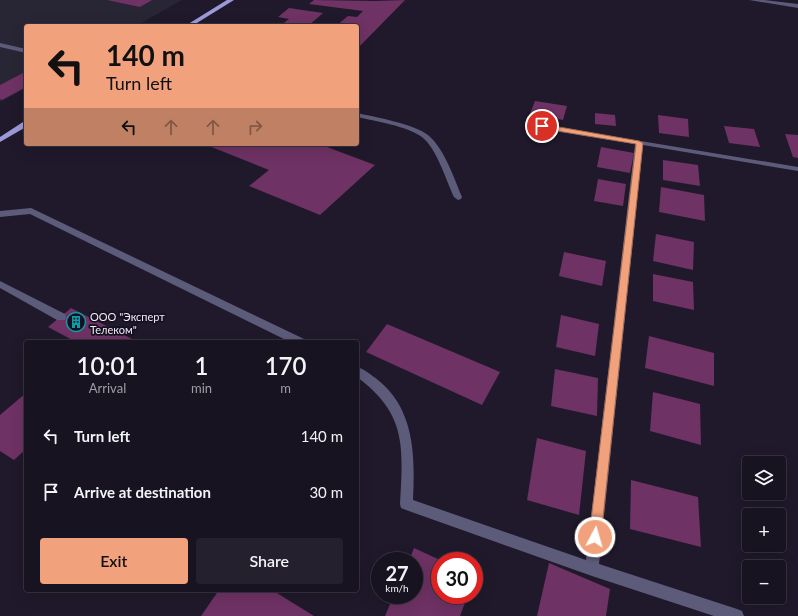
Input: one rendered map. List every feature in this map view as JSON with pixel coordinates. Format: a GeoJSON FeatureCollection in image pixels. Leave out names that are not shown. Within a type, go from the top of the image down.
{"type":"FeatureCollection","features":[{"type":"Feature","properties":{"kind":"main road"},"geometry":{"type":"LineString","coordinates":[[191,24],[231,0]]}},
{"type":"Feature","properties":{"kind":"main road"},"geometry":{"type":"LineString","coordinates":[[0,140],[24,125]]}},
{"type":"Feature","properties":{"kind":"street"},"geometry":{"type":"LineString","coordinates":[[752,0],[798,6]]}},
{"type":"Feature","properties":{"kind":"street"},"geometry":{"type":"LineString","coordinates":[[0,45],[24,51]]}},
{"type":"Feature","properties":{"kind":"street"},"geometry":{"type":"LineString","coordinates":[[359,116],[392,124],[425,136],[437,154],[458,197]]}},
{"type":"Feature","properties":{"kind":"street"},"geometry":{"type":"LineString","coordinates":[[542,126],[798,170]]}},
{"type":"Feature","properties":{"kind":"street"},"geometry":{"type":"LineString","coordinates":[[592,569],[639,143]]}},
{"type":"Feature","properties":{"kind":"street"},"geometry":{"type":"LineString","coordinates":[[0,214],[32,210],[296,340]]}},
{"type":"Feature","properties":{"kind":"street"},"geometry":{"type":"LineString","coordinates":[[0,284],[61,316]]}},
{"type":"Feature","properties":{"kind":"street"},"geometry":{"type":"LineString","coordinates":[[359,373],[382,391],[400,417],[408,449],[406,504],[592,569],[737,616]]}},
{"type":"Feature","properties":{"kind":"shaded area"},"geometry":{"type":"Polygon","coordinates":[[[0,0],[182,0],[140,24],[24,24],[24,89],[0,102],[0,0]]]}},
{"type":"Feature","properties":{"kind":"building"},"geometry":{"type":"Polygon","coordinates":[[[107,0],[152,0],[140,7],[107,0]]]}},
{"type":"Feature","properties":{"kind":"building"},"geometry":{"type":"Polygon","coordinates":[[[314,0],[405,0],[359,47],[359,24],[338,24],[348,16],[357,17],[363,11],[309,4],[314,0]]]}},
{"type":"Feature","properties":{"kind":"building"},"geometry":{"type":"Polygon","coordinates":[[[289,8],[323,13],[310,24],[283,24],[289,19],[278,17],[289,8]]]}},
{"type":"Feature","properties":{"kind":"building"},"geometry":{"type":"Polygon","coordinates":[[[24,73],[24,88],[2,100],[0,99],[0,85],[24,73]]]}},
{"type":"Feature","properties":{"kind":"building"},"geometry":{"type":"Polygon","coordinates":[[[535,101],[567,106],[563,120],[530,114],[535,101]]]}},
{"type":"Feature","properties":{"kind":"building"},"geometry":{"type":"Polygon","coordinates":[[[595,113],[615,115],[616,126],[595,124],[595,113]]]}},
{"type":"Feature","properties":{"kind":"building"},"geometry":{"type":"Polygon","coordinates":[[[658,115],[688,119],[689,137],[659,133],[658,115]]]}},
{"type":"Feature","properties":{"kind":"building"},"geometry":{"type":"Polygon","coordinates":[[[724,126],[754,129],[760,147],[729,143],[724,126]]]}},
{"type":"Feature","properties":{"kind":"building"},"geometry":{"type":"Polygon","coordinates":[[[785,134],[798,135],[798,158],[793,157],[785,134]]]}},
{"type":"Feature","properties":{"kind":"building"},"geometry":{"type":"Polygon","coordinates":[[[209,146],[324,146],[375,165],[320,215],[249,186],[269,170],[209,146]]]}},
{"type":"Feature","properties":{"kind":"building"},"geometry":{"type":"Polygon","coordinates":[[[601,147],[634,153],[630,173],[597,167],[601,147]]]}},
{"type":"Feature","properties":{"kind":"building"},"geometry":{"type":"Polygon","coordinates":[[[663,160],[698,165],[700,186],[663,180],[663,160]]]}},
{"type":"Feature","properties":{"kind":"building"},"geometry":{"type":"Polygon","coordinates":[[[598,179],[626,184],[623,206],[594,201],[598,179]]]}},
{"type":"Feature","properties":{"kind":"building"},"geometry":{"type":"Polygon","coordinates":[[[661,187],[704,195],[705,221],[659,212],[661,187]]]}},
{"type":"Feature","properties":{"kind":"building"},"geometry":{"type":"Polygon","coordinates":[[[656,234],[694,242],[693,270],[653,261],[656,234]]]}},
{"type":"Feature","properties":{"kind":"building"},"geometry":{"type":"Polygon","coordinates":[[[564,252],[606,261],[602,286],[559,276],[564,252]]]}},
{"type":"Feature","properties":{"kind":"building"},"geometry":{"type":"Polygon","coordinates":[[[653,274],[693,282],[694,310],[653,301],[653,274]]]}},
{"type":"Feature","properties":{"kind":"building","name":"ООО \"Эксперт Телеком\""},"geometry":{"type":"Polygon","coordinates":[[[71,308],[134,340],[72,340],[48,327],[71,308]]]}},
{"type":"Feature","properties":{"kind":"building"},"geometry":{"type":"Polygon","coordinates":[[[561,315],[599,324],[595,356],[556,347],[561,315]]]}},
{"type":"Feature","properties":{"kind":"building"},"geometry":{"type":"Polygon","coordinates":[[[387,324],[500,372],[482,405],[366,352],[387,324]]]}},
{"type":"Feature","properties":{"kind":"building"},"geometry":{"type":"Polygon","coordinates":[[[649,336],[714,353],[714,386],[645,368],[649,336]]]}},
{"type":"Feature","properties":{"kind":"building"},"geometry":{"type":"Polygon","coordinates":[[[555,369],[598,378],[597,416],[551,406],[555,369]]]}},
{"type":"Feature","properties":{"kind":"building"},"geometry":{"type":"Polygon","coordinates":[[[653,392],[700,404],[701,445],[650,431],[653,392]]]}},
{"type":"Feature","properties":{"kind":"building"},"geometry":{"type":"Polygon","coordinates":[[[24,395],[24,451],[14,460],[0,451],[0,415],[24,395]]]}},
{"type":"Feature","properties":{"kind":"building"},"geometry":{"type":"Polygon","coordinates":[[[537,438],[586,451],[579,515],[527,500],[537,438]]]}},
{"type":"Feature","properties":{"kind":"building"},"geometry":{"type":"Polygon","coordinates":[[[631,480],[698,497],[701,547],[630,529],[631,480]]]}},
{"type":"Feature","properties":{"kind":"building"},"geometry":{"type":"Polygon","coordinates":[[[414,548],[423,552],[412,552],[414,548]]]}},
{"type":"Feature","properties":{"kind":"building"},"geometry":{"type":"Polygon","coordinates":[[[423,552],[431,556],[431,604],[465,604],[460,616],[385,616],[390,604],[423,604],[423,552]]]}},
{"type":"Feature","properties":{"kind":"building"},"geometry":{"type":"Polygon","coordinates":[[[549,563],[610,589],[606,616],[537,616],[549,563]]]}},
{"type":"Feature","properties":{"kind":"building"},"geometry":{"type":"Polygon","coordinates":[[[218,592],[275,592],[314,616],[201,616],[218,592]]]}},
{"type":"Feature","properties":{"kind":"place","name":"ООО \"Эксперт Телеком\""},"geometry":{"type":"Point","coordinates":[76,322]}},
{"type":"Feature","properties":{"kind":"route"},"geometry":{"type":"LineString","coordinates":[[542,126],[639,143],[595,537]]}}]}
